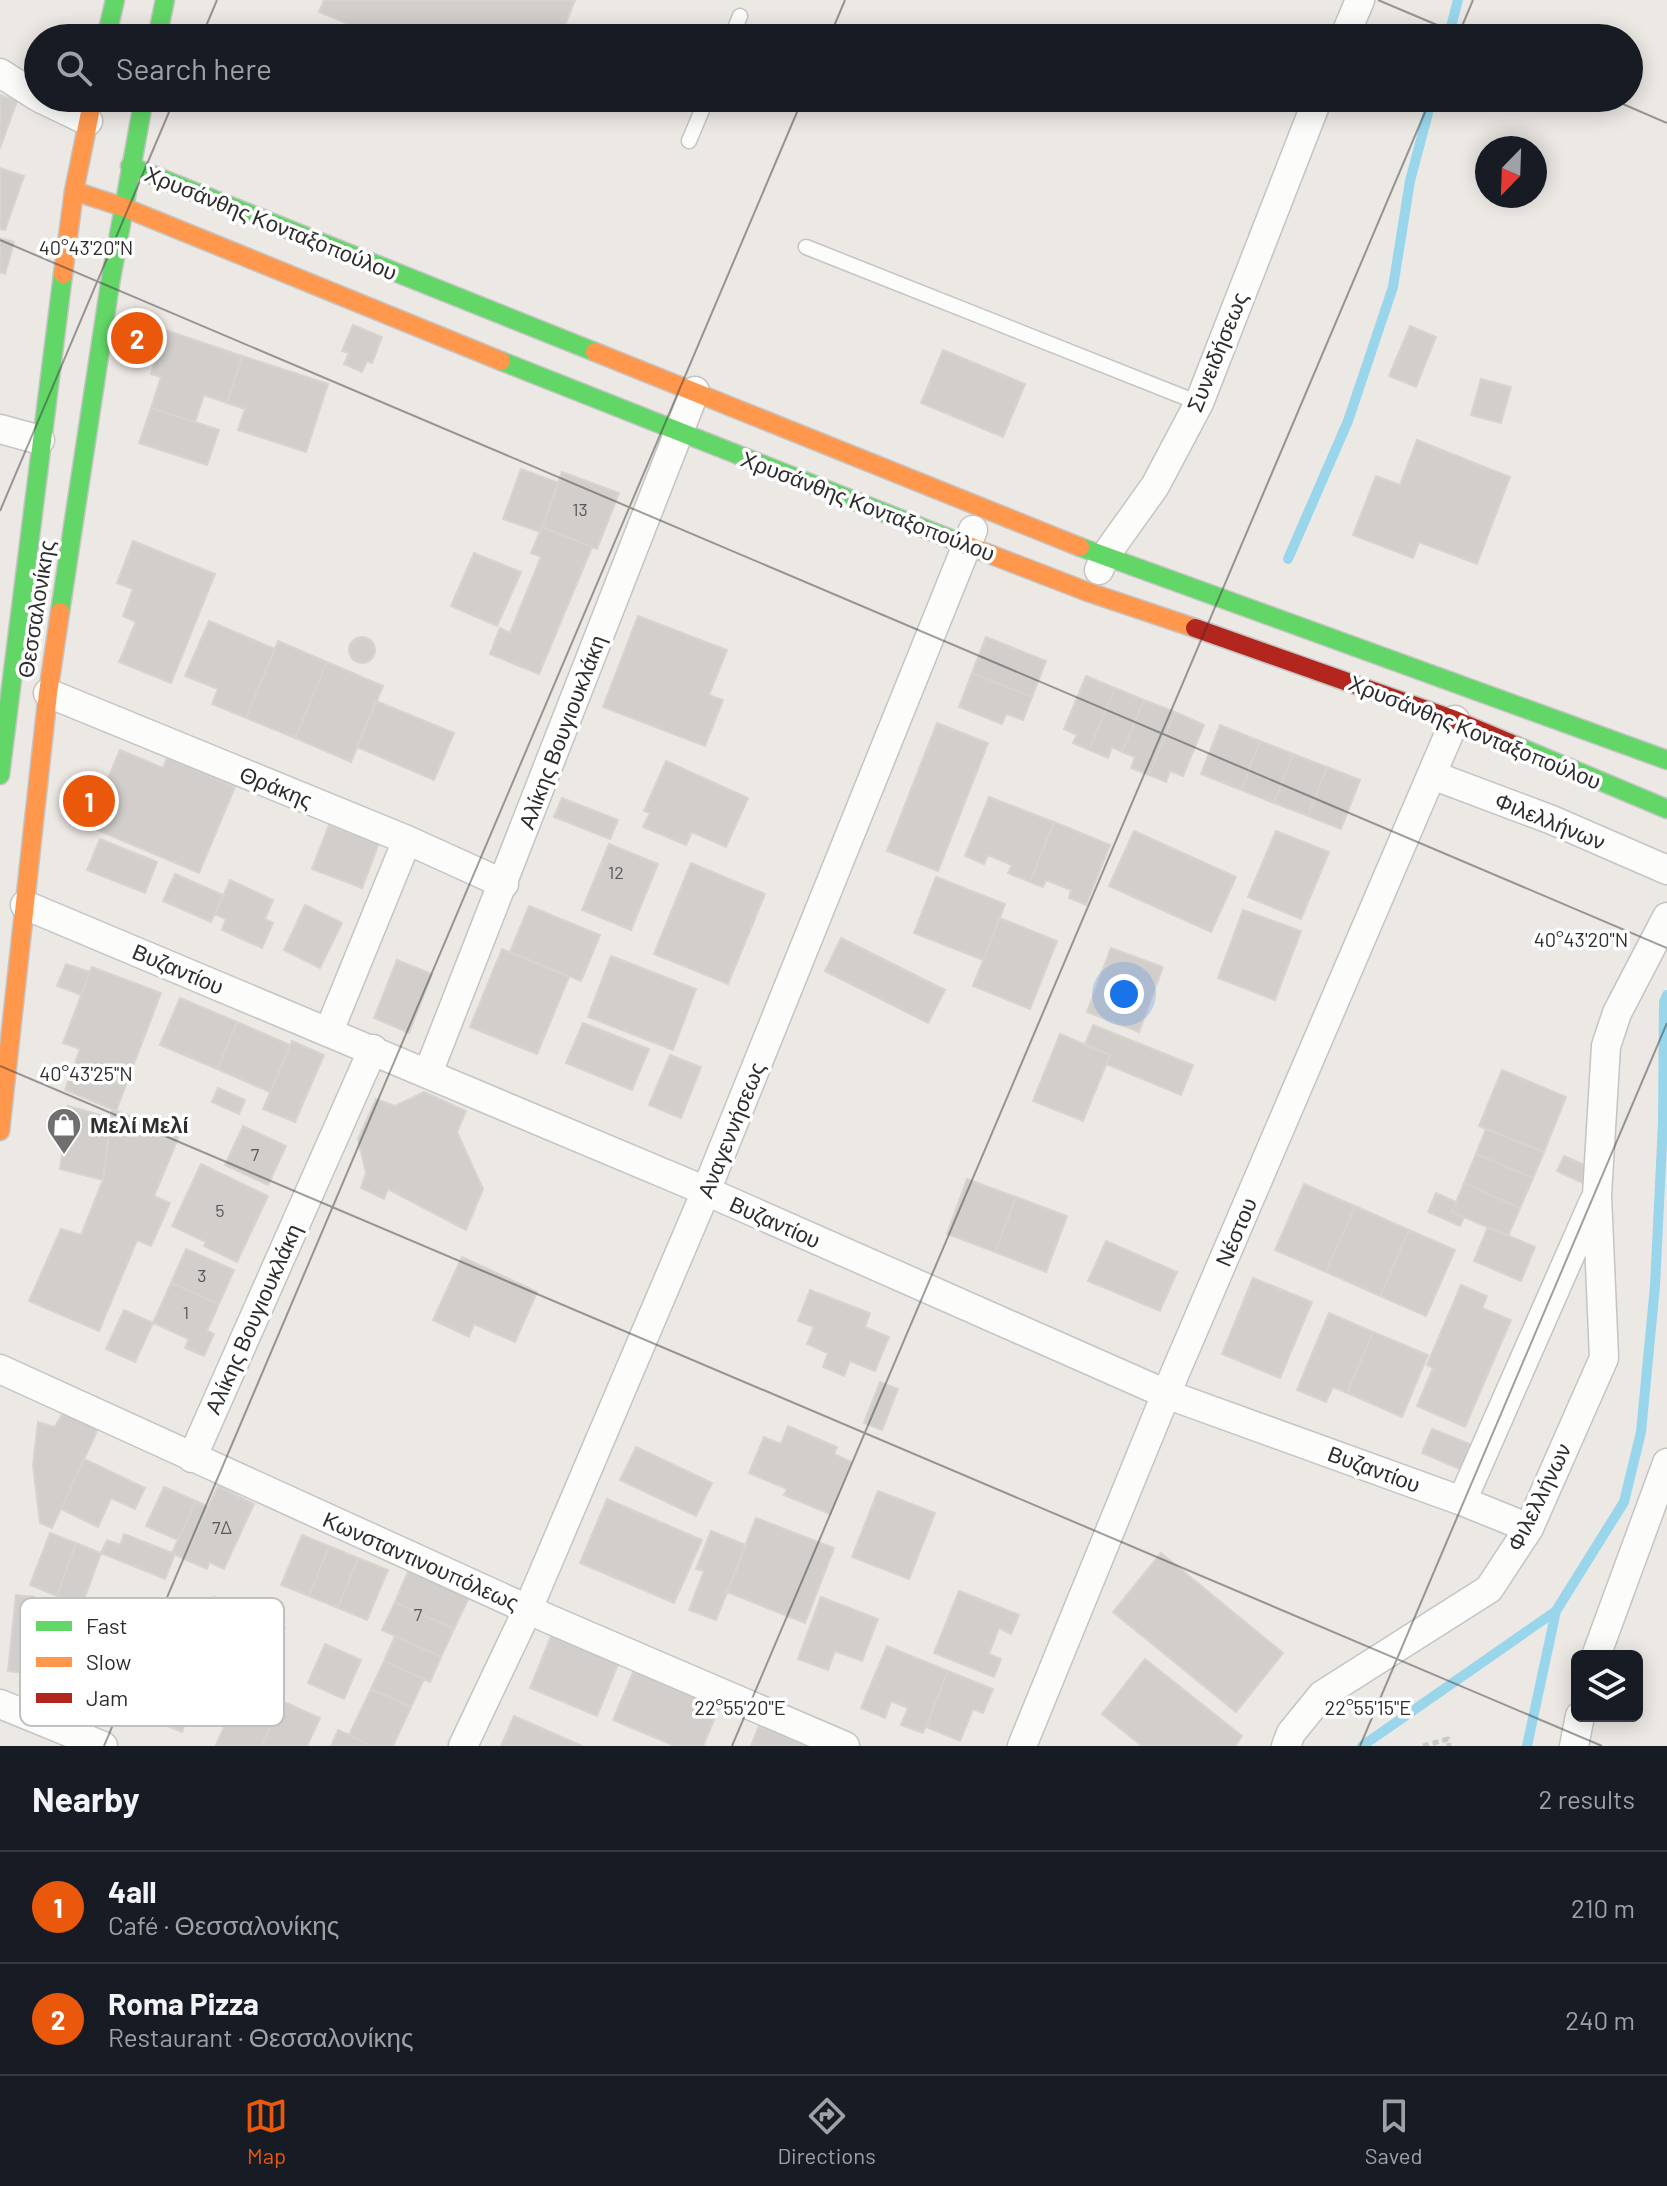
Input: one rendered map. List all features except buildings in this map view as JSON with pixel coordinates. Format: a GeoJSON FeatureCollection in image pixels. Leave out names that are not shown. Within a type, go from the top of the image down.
{"type":"FeatureCollection","features":[{"type":"Feature","properties":{"kind":"main road"},"geometry":{"type":"LineString","coordinates":[[109,24],[115,0]]}},
{"type":"Feature","properties":{"kind":"main road"},"geometry":{"type":"LineString","coordinates":[[160,24],[165,0]]}},
{"type":"Feature","properties":{"kind":"main road","name":"Θεσσαλονίκης"},"geometry":{"type":"LineString","coordinates":[[0,1131],[48,693],[130,166],[110,123]]}},
{"type":"Feature","properties":{"kind":"main road","name":"Θεσσαλονίκης"},"geometry":{"type":"LineString","coordinates":[[0,775],[40,440],[74,191],[110,123]]}},
{"type":"Feature","properties":{"kind":"main road","name":"Χρυσάνθης Κονταξοπούλου"},"geometry":{"type":"LineString","coordinates":[[130,166],[1105,556],[1667,760]]}},
{"type":"Feature","properties":{"kind":"main road","name":"Χρυσάνθης Κονταξοπούλου"},"geometry":{"type":"LineString","coordinates":[[74,191],[123,207],[678,433],[1088,592],[1263,650],[1455,720],[1667,809]]}},
{"type":"Feature","properties":{"kind":"street"},"geometry":{"type":"LineString","coordinates":[[1350,24],[1360,0]]}},
{"type":"Feature","properties":{"kind":"street"},"geometry":{"type":"LineString","coordinates":[[0,73],[24,88]]}},
{"type":"Feature","properties":{"kind":"street"},"geometry":{"type":"LineString","coordinates":[[79,112],[110,123]]}},
{"type":"Feature","properties":{"kind":"street","name":"Συνειδήσεως"},"geometry":{"type":"LineString","coordinates":[[1088,592],[1105,556],[1155,486],[1199,403],[1313,112]]}},
{"type":"Feature","properties":{"kind":"street","name":"Αλίκης Βουγιουκλάκη"},"geometry":{"type":"LineString","coordinates":[[428,1073],[695,391]]}},
{"type":"Feature","properties":{"kind":"street"},"geometry":{"type":"LineString","coordinates":[[0,429],[40,440]]}},
{"type":"Feature","properties":{"kind":"street","name":"Αναγεννήσεως"},"geometry":{"type":"LineString","coordinates":[[463,1746],[528,1609],[706,1191],[982,508]]}},
{"type":"Feature","properties":{"kind":"street","name":"Θράκης"},"geometry":{"type":"LineString","coordinates":[[48,693],[407,840],[504,884]]}},
{"type":"Feature","properties":{"kind":"street","name":"Νέστου"},"geometry":{"type":"LineString","coordinates":[[1022,1746],[1166,1394],[1455,720]]}},
{"type":"Feature","properties":{"kind":"street","name":"Φιλελλήνων"},"geometry":{"type":"LineString","coordinates":[[1432,775],[1552,820],[1667,870]]}},
{"type":"Feature","properties":{"kind":"street"},"geometry":{"type":"LineString","coordinates":[[329,1031],[407,840]]}},
{"type":"Feature","properties":{"kind":"street","name":"Βυζαντίου"},"geometry":{"type":"LineString","coordinates":[[25,905],[706,1191],[1166,1394],[1529,1528]]}},
{"type":"Feature","properties":{"kind":"street","name":"Φιλελλήνων"},"geometry":{"type":"LineString","coordinates":[[1286,1746],[1291,1733],[1322,1695],[1489,1589],[1529,1528],[1604,1358],[1597,1195],[1606,1046],[1617,1013],[1667,917]]}},
{"type":"Feature","properties":{"kind":"street","name":"Αλίκης Βουγιουκλάκη"},"geometry":{"type":"LineString","coordinates":[[192,1458],[373,1049]]}},
{"type":"Feature","properties":{"kind":"street","name":"Φιλελλήνων"},"geometry":{"type":"LineString","coordinates":[[1462,1501],[1597,1195]]}},
{"type":"Feature","properties":{"kind":"street","name":"Κωνσταντινουπόλεως"},"geometry":{"type":"LineString","coordinates":[[0,1369],[528,1609],[845,1746]]}},
{"type":"Feature","properties":{"kind":"street"},"geometry":{"type":"LineString","coordinates":[[1598,1650],[1667,1463]]}},
{"type":"Feature","properties":{"kind":"street"},"geometry":{"type":"LineString","coordinates":[[0,1704],[20,1712]]}},
{"type":"Feature","properties":{"kind":"street"},"geometry":{"type":"LineString","coordinates":[[1574,1746],[1579,1722]]}},
{"type":"Feature","properties":{"kind":"street"},"geometry":{"type":"LineString","coordinates":[[54,1726],[103,1746]]}},
{"type":"Feature","properties":{"kind":"lane"},"geometry":{"type":"LineString","coordinates":[[737,24],[740,16]]}},
{"type":"Feature","properties":{"kind":"lane"},"geometry":{"type":"LineString","coordinates":[[689,141],[701,112]]}},
{"type":"Feature","properties":{"kind":"lane"},"geometry":{"type":"LineString","coordinates":[[806,247],[1199,403]]}},
{"type":"Feature","properties":{"kind":"path"},"geometry":{"type":"LineString","coordinates":[[1423,1746],[1448,1739],[1449,1746]]}},
{"type":"Feature","properties":{"kind":"waterway"},"geometry":{"type":"LineString","coordinates":[[1452,24],[1458,0]]}},
{"type":"Feature","properties":{"kind":"waterway"},"geometry":{"type":"LineString","coordinates":[[1288,559],[1348,421],[1393,287],[1410,181],[1428,112]]}},
{"type":"Feature","properties":{"kind":"waterway"},"geometry":{"type":"LineString","coordinates":[[1527,1746],[1556,1611],[1624,1502],[1641,1432],[1655,1286],[1663,1123],[1664,1002],[1667,995]]}},
{"type":"Feature","properties":{"kind":"waterway"},"geometry":{"type":"LineString","coordinates":[[1362,1746],[1556,1611]]}},
{"type":"Feature","properties":{"kind":"traffic: fast"},"geometry":{"type":"LineString","coordinates":[[109,24],[115,0]]}},
{"type":"Feature","properties":{"kind":"traffic: fast"},"geometry":{"type":"LineString","coordinates":[[160,24],[165,0]]}},
{"type":"Feature","properties":{"kind":"traffic: fast"},"geometry":{"type":"LineString","coordinates":[[60,612],[110,284],[141,112]]}},
{"type":"Feature","properties":{"kind":"traffic: fast"},"geometry":{"type":"LineString","coordinates":[[130,166],[595,352]]}},
{"type":"Feature","properties":{"kind":"traffic: fast"},"geometry":{"type":"LineString","coordinates":[[0,775],[63,274]]}},
{"type":"Feature","properties":{"kind":"traffic: fast"},"geometry":{"type":"LineString","coordinates":[[501,361],[966,545]]}},
{"type":"Feature","properties":{"kind":"traffic: fast"},"geometry":{"type":"LineString","coordinates":[[1080,547],[1667,760]]}},
{"type":"Feature","properties":{"kind":"traffic: fast"},"geometry":{"type":"LineString","coordinates":[[1517,746],[1667,809]]}},
{"type":"Feature","properties":{"kind":"traffic: slow"},"geometry":{"type":"LineString","coordinates":[[63,274],[74,191],[90,112]]}},
{"type":"Feature","properties":{"kind":"traffic: slow"},"geometry":{"type":"LineString","coordinates":[[74,191],[123,207],[501,361]]}},
{"type":"Feature","properties":{"kind":"traffic: slow"},"geometry":{"type":"LineString","coordinates":[[595,352],[1080,547]]}},
{"type":"Feature","properties":{"kind":"traffic: slow"},"geometry":{"type":"LineString","coordinates":[[966,545],[1088,592],[1195,628]]}},
{"type":"Feature","properties":{"kind":"traffic: slow"},"geometry":{"type":"LineString","coordinates":[[0,1131],[48,693],[60,612]]}},
{"type":"Feature","properties":{"kind":"traffic: jam"},"geometry":{"type":"LineString","coordinates":[[1195,628],[1455,720],[1517,746]]}},
{"type":"Feature","properties":{"kind":"place","name":"Roma Pizza"},"geometry":{"type":"Point","coordinates":[137,338]}},
{"type":"Feature","properties":{"kind":"place","name":"4all"},"geometry":{"type":"Point","coordinates":[89,801]}},
{"type":"Feature","properties":{"kind":"place","name":"Μελί Μελί"},"geometry":{"type":"Point","coordinates":[64,1156]}}]}
